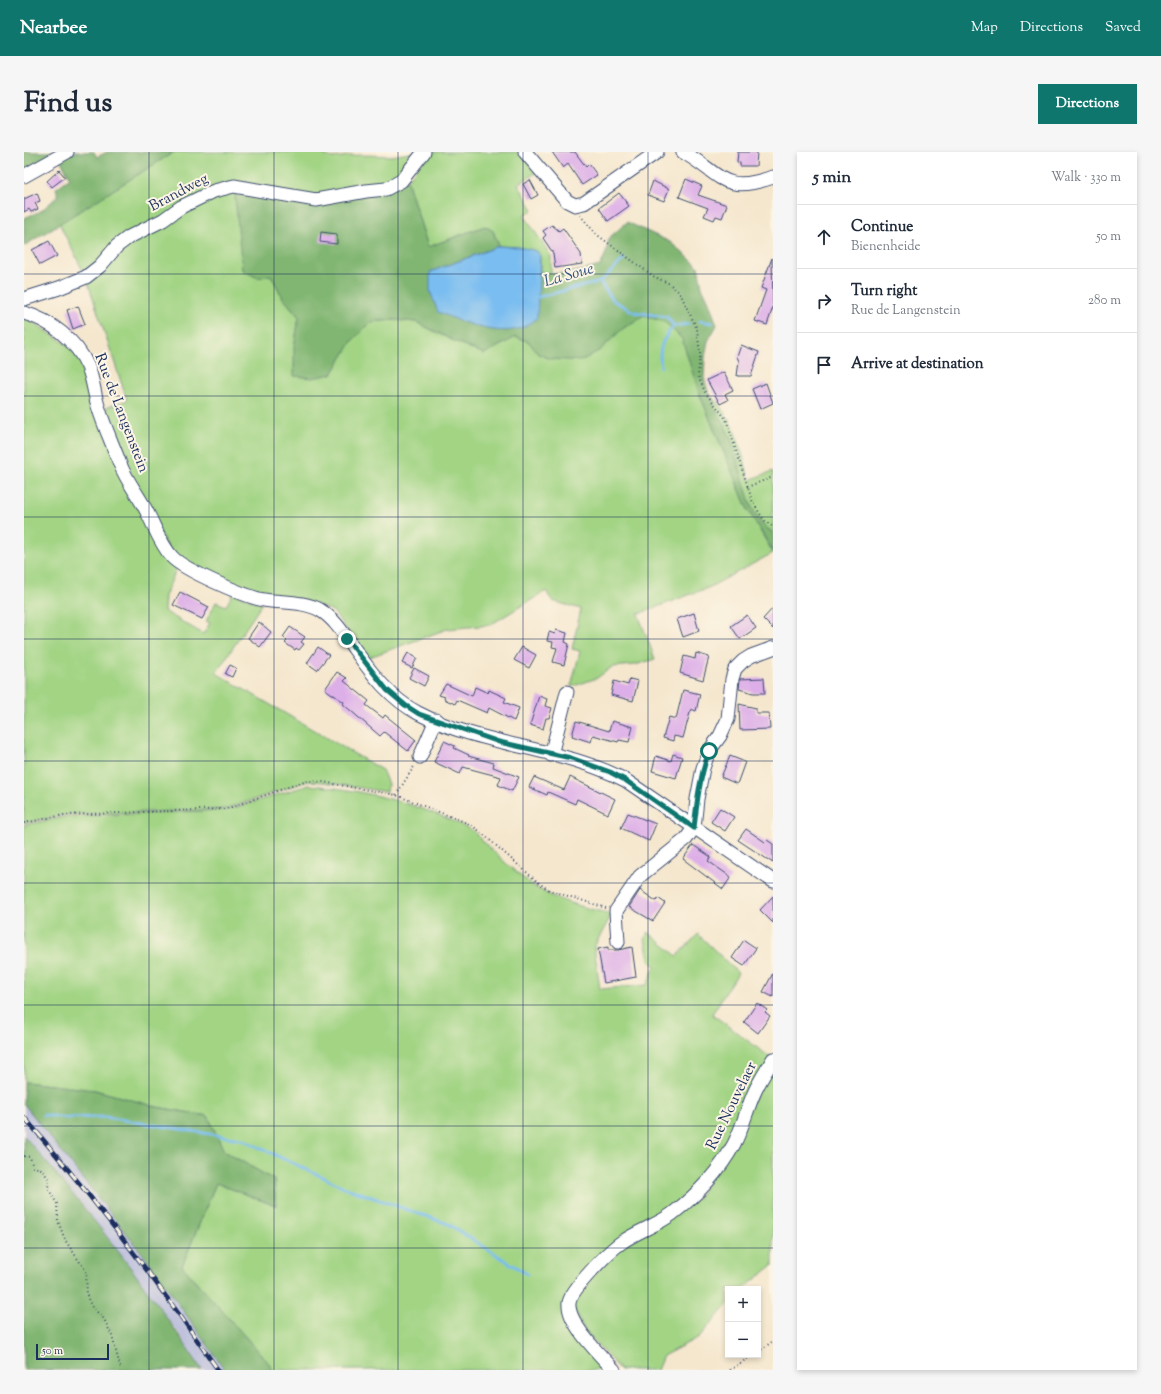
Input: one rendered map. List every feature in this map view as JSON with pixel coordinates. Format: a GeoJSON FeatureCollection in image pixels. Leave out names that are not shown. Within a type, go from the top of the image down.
{"type":"FeatureCollection","features":[{"type":"Feature","properties":{"kind":"street"},"geometry":{"type":"LineString","coordinates":[[24,176],[67,152]]}},
{"type":"Feature","properties":{"kind":"street","name":"Brandweg"},"geometry":{"type":"LineString","coordinates":[[24,299],[59,288],[86,277],[100,266],[117,246],[129,237],[163,220],[182,207],[214,191],[234,186],[316,200],[366,190],[386,189],[401,181],[424,152]]}},
{"type":"Feature","properties":{"kind":"street"},"geometry":{"type":"LineString","coordinates":[[525,152],[568,201],[575,205],[584,203],[657,152]]}},
{"type":"Feature","properties":{"kind":"street"},"geometry":{"type":"LineString","coordinates":[[683,152],[714,174],[734,184],[744,185],[773,177]]}},
{"type":"Feature","properties":{"kind":"street","name":"Rue de Langenstein"},"geometry":{"type":"LineString","coordinates":[[24,313],[45,322],[59,331],[81,353],[91,376],[98,404],[121,467],[147,512],[163,545],[176,561],[193,571],[256,598],[297,603],[320,610],[337,625],[374,675],[396,698],[419,714],[499,742],[592,765],[610,772],[625,780],[694,828]]}},
{"type":"Feature","properties":{"kind":"street"},"geometry":{"type":"LineString","coordinates":[[618,942],[616,911],[640,876],[686,839],[694,828],[697,798],[703,768],[709,751],[728,719],[732,679],[735,669],[751,656],[773,648]]}},
{"type":"Feature","properties":{"kind":"street"},"geometry":{"type":"LineString","coordinates":[[551,755],[567,692]]}},
{"type":"Feature","properties":{"kind":"street"},"geometry":{"type":"LineString","coordinates":[[420,757],[436,720]]}},
{"type":"Feature","properties":{"kind":"street"},"geometry":{"type":"LineString","coordinates":[[694,828],[773,881]]}},
{"type":"Feature","properties":{"kind":"street","name":"Rue Nouvelaer"},"geometry":{"type":"LineString","coordinates":[[614,1370],[582,1335],[571,1314],[569,1303],[573,1294],[590,1273],[621,1243],[671,1215],[696,1195],[714,1175],[734,1145],[755,1091],[773,1059]]}},
{"type":"Feature","properties":{"kind":"path"},"geometry":{"type":"LineString","coordinates":[[575,205],[586,224],[653,276],[670,284],[680,293],[697,329],[700,354],[698,376],[705,392],[726,419],[753,503],[764,520],[773,527]]}},
{"type":"Feature","properties":{"kind":"path"},"geometry":{"type":"LineString","coordinates":[[747,487],[773,477]]}},
{"type":"Feature","properties":{"kind":"path"},"geometry":{"type":"LineString","coordinates":[[396,795],[408,780],[420,757]]}},
{"type":"Feature","properties":{"kind":"path"},"geometry":{"type":"LineString","coordinates":[[24,823],[64,815],[226,809],[308,781],[323,782],[396,795],[477,829],[549,890],[616,911]]}},
{"type":"Feature","properties":{"kind":"path"},"geometry":{"type":"LineString","coordinates":[[24,1156],[30,1157],[33,1167],[41,1169],[49,1179],[48,1188],[58,1204],[58,1221],[65,1240],[86,1271],[87,1297],[92,1307],[104,1319],[112,1336],[121,1370]]}},
{"type":"Feature","properties":{"kind":"path"},"geometry":{"type":"LineString","coordinates":[[761,1350],[773,1341]]}},
{"type":"Feature","properties":{"kind":"path"},"geometry":{"type":"LineString","coordinates":[[730,1370],[748,1358]]}},
{"type":"Feature","properties":{"kind":"shaded area"},"geometry":{"type":"Polygon","coordinates":[[[24,1104],[149,1262],[225,1370],[202,1370],[178,1332],[82,1204],[24,1136],[24,1104]]]}},
{"type":"Feature","properties":{"kind":"green space"},"geometry":{"type":"Polygon","coordinates":[[[24,152],[94,152],[97,157],[107,152],[174,152],[24,246],[24,218],[41,211],[58,196],[56,188],[70,178],[60,159],[24,177],[24,152]]]}},
{"type":"Feature","properties":{"kind":"green space"},"geometry":{"type":"Polygon","coordinates":[[[174,152],[317,152],[332,158],[359,155],[392,156],[417,152],[408,167],[271,275],[283,298],[299,317],[294,348],[332,374],[352,341],[371,322],[395,320],[416,322],[484,354],[516,337],[530,342],[538,354],[600,350],[622,329],[644,315],[666,323],[682,338],[699,393],[748,510],[773,553],[710,587],[638,614],[655,659],[635,665],[612,667],[597,678],[571,687],[580,651],[572,649],[581,609],[552,601],[546,591],[490,625],[447,629],[367,658],[333,611],[315,604],[275,599],[238,588],[171,553],[128,469],[105,408],[127,400],[86,277],[59,223],[174,152]]]}},
{"type":"Feature","properties":{"kind":"green space"},"geometry":{"type":"Polygon","coordinates":[[[430,152],[520,152],[536,173],[518,184],[533,210],[524,215],[551,256],[551,274],[540,272],[540,256],[519,247],[499,246],[493,231],[485,226],[428,247],[407,180],[430,152]]]}},
{"type":"Feature","properties":{"kind":"green space"},"geometry":{"type":"Polygon","coordinates":[[[407,180],[428,247],[485,226],[493,231],[499,246],[430,272],[538,284],[540,272],[562,273],[600,266],[606,253],[609,238],[627,222],[670,242],[698,266],[702,287],[717,325],[708,341],[705,357],[704,378],[713,406],[723,421],[731,439],[751,506],[761,523],[773,533],[773,551],[748,510],[699,393],[682,339],[666,323],[644,315],[622,329],[600,350],[581,361],[551,359],[538,354],[529,342],[516,337],[484,354],[416,322],[395,320],[371,322],[352,341],[332,374],[312,378],[294,376],[294,348],[299,317],[283,298],[271,275],[258,278],[242,270],[234,186],[298,198],[407,180]]]}},
{"type":"Feature","properties":{"kind":"green space"},"geometry":{"type":"Polygon","coordinates":[[[24,316],[69,346],[82,363],[97,410],[177,567],[165,596],[164,611],[203,634],[210,623],[206,621],[216,602],[226,606],[233,593],[262,604],[216,673],[382,770],[388,784],[387,792],[308,781],[226,809],[64,815],[24,823],[24,316]]]}},
{"type":"Feature","properties":{"kind":"green space"},"geometry":{"type":"Polygon","coordinates":[[[711,396],[726,415],[736,435],[749,480],[773,471],[773,533],[761,523],[751,506],[723,421],[713,406],[711,396]]]}},
{"type":"Feature","properties":{"kind":"green space"},"geometry":{"type":"Polygon","coordinates":[[[309,785],[351,790],[392,800],[453,821],[472,830],[497,855],[535,887],[577,905],[612,914],[594,947],[600,989],[647,985],[655,966],[649,960],[645,939],[648,932],[677,956],[698,934],[738,973],[712,1014],[771,1058],[736,1135],[694,1193],[648,1224],[567,1296],[609,1370],[273,1370],[267,1361],[182,1266],[216,1183],[276,1206],[274,1180],[224,1151],[208,1116],[157,1107],[95,1090],[24,1082],[24,825],[65,817],[227,810],[309,785]]]}},
{"type":"Feature","properties":{"kind":"green space"},"geometry":{"type":"Polygon","coordinates":[[[773,1065],[773,1265],[747,1286],[725,1286],[725,1307],[699,1337],[663,1356],[657,1370],[620,1370],[585,1330],[573,1306],[578,1291],[623,1245],[699,1197],[773,1065]]]}},
{"type":"Feature","properties":{"kind":"green space"},"geometry":{"type":"Polygon","coordinates":[[[24,1082],[95,1090],[157,1107],[208,1116],[224,1151],[274,1180],[276,1206],[216,1183],[182,1266],[267,1361],[273,1370],[225,1370],[149,1262],[24,1104],[24,1082]]]}},
{"type":"Feature","properties":{"kind":"green space"},"geometry":{"type":"Polygon","coordinates":[[[24,1136],[117,1250],[161,1309],[202,1370],[24,1370],[24,1136]]]}},
{"type":"Feature","properties":{"kind":"water"},"geometry":{"type":"Polygon","coordinates":[[[499,246],[519,247],[537,251],[540,256],[537,318],[526,326],[514,330],[502,331],[475,326],[438,312],[430,291],[430,272],[499,246]]]}},
{"type":"Feature","properties":{"kind":"building"},"geometry":{"type":"Polygon","coordinates":[[[552,152],[575,152],[586,167],[589,164],[597,175],[582,185],[568,164],[563,168],[552,152]]]}},
{"type":"Feature","properties":{"kind":"building"},"geometry":{"type":"Polygon","coordinates":[[[738,152],[757,152],[756,166],[740,166],[740,163],[737,162],[738,152]]]}},
{"type":"Feature","properties":{"kind":"building"},"geometry":{"type":"Polygon","coordinates":[[[59,170],[65,177],[52,187],[47,181],[59,170]]]}},
{"type":"Feature","properties":{"kind":"building"},"geometry":{"type":"Polygon","coordinates":[[[686,179],[702,186],[698,195],[727,205],[722,218],[716,216],[714,220],[704,216],[708,208],[679,197],[686,179]]]}},
{"type":"Feature","properties":{"kind":"building"},"geometry":{"type":"Polygon","coordinates":[[[530,180],[538,195],[531,199],[523,184],[530,180]]]}},
{"type":"Feature","properties":{"kind":"building"},"geometry":{"type":"Polygon","coordinates":[[[653,181],[669,189],[664,201],[648,195],[653,181]]]}},
{"type":"Feature","properties":{"kind":"building"},"geometry":{"type":"Polygon","coordinates":[[[37,193],[40,201],[35,203],[38,209],[31,212],[29,209],[24,212],[24,199],[37,193]]]}},
{"type":"Feature","properties":{"kind":"building"},"geometry":{"type":"Polygon","coordinates":[[[619,193],[629,206],[608,221],[599,208],[619,193]]]}},
{"type":"Feature","properties":{"kind":"building"},"geometry":{"type":"Polygon","coordinates":[[[552,225],[559,231],[563,228],[581,254],[582,264],[555,268],[553,253],[543,238],[546,235],[543,231],[552,225]]]}},
{"type":"Feature","properties":{"kind":"building"},"geometry":{"type":"Polygon","coordinates":[[[321,232],[337,234],[337,244],[320,242],[321,232]]]}},
{"type":"Feature","properties":{"kind":"building"},"geometry":{"type":"Polygon","coordinates":[[[49,241],[57,256],[40,265],[32,250],[49,241]]]}},
{"type":"Feature","properties":{"kind":"building"},"geometry":{"type":"Polygon","coordinates":[[[772,258],[773,307],[767,325],[755,321],[766,290],[761,288],[772,258]]]}},
{"type":"Feature","properties":{"kind":"building"},"geometry":{"type":"Polygon","coordinates":[[[78,306],[85,324],[73,329],[67,310],[78,306]]]}},
{"type":"Feature","properties":{"kind":"building"},"geometry":{"type":"Polygon","coordinates":[[[741,345],[759,352],[751,376],[737,376],[739,361],[737,357],[741,345]]]}},
{"type":"Feature","properties":{"kind":"building"},"geometry":{"type":"Polygon","coordinates":[[[724,372],[733,390],[725,394],[728,400],[720,404],[707,380],[724,372]]]}},
{"type":"Feature","properties":{"kind":"building"},"geometry":{"type":"Polygon","coordinates":[[[766,383],[773,403],[760,409],[752,389],[766,383]]]}},
{"type":"Feature","properties":{"kind":"building"},"geometry":{"type":"Polygon","coordinates":[[[180,592],[209,607],[202,619],[173,605],[180,592]]]}},
{"type":"Feature","properties":{"kind":"building"},"geometry":{"type":"Polygon","coordinates":[[[773,608],[773,629],[763,619],[773,608]]]}},
{"type":"Feature","properties":{"kind":"building"},"geometry":{"type":"Polygon","coordinates":[[[694,613],[699,631],[683,637],[677,619],[694,613]]]}},
{"type":"Feature","properties":{"kind":"building"},"geometry":{"type":"Polygon","coordinates":[[[747,615],[756,628],[740,639],[731,626],[747,615]]]}},
{"type":"Feature","properties":{"kind":"building"},"geometry":{"type":"Polygon","coordinates":[[[259,622],[271,632],[260,647],[248,638],[259,622]]]}},
{"type":"Feature","properties":{"kind":"building"},"geometry":{"type":"Polygon","coordinates":[[[290,627],[305,637],[301,642],[304,644],[299,650],[296,648],[295,650],[285,643],[287,641],[283,637],[290,627]]]}},
{"type":"Feature","properties":{"kind":"building"},"geometry":{"type":"Polygon","coordinates":[[[556,630],[567,633],[565,642],[569,644],[564,665],[553,662],[557,648],[552,647],[553,642],[547,641],[549,632],[555,634],[556,630]]]}},
{"type":"Feature","properties":{"kind":"building"},"geometry":{"type":"Polygon","coordinates":[[[318,647],[329,655],[317,670],[307,663],[318,647]]]}},
{"type":"Feature","properties":{"kind":"building"},"geometry":{"type":"Polygon","coordinates":[[[522,647],[536,655],[529,668],[514,660],[522,647]]]}},
{"type":"Feature","properties":{"kind":"building"},"geometry":{"type":"Polygon","coordinates":[[[408,653],[417,658],[412,668],[402,663],[408,653]]]}},
{"type":"Feature","properties":{"kind":"building"},"geometry":{"type":"Polygon","coordinates":[[[696,653],[709,657],[703,680],[680,673],[684,656],[695,659],[696,653]]]}},
{"type":"Feature","properties":{"kind":"building"},"geometry":{"type":"Polygon","coordinates":[[[230,665],[236,668],[232,677],[225,674],[230,665]]]}},
{"type":"Feature","properties":{"kind":"building"},"geometry":{"type":"Polygon","coordinates":[[[414,668],[429,676],[424,686],[409,678],[414,668]]]}},
{"type":"Feature","properties":{"kind":"building"},"geometry":{"type":"Polygon","coordinates":[[[337,672],[347,678],[344,681],[369,701],[366,705],[383,718],[385,715],[416,740],[408,751],[384,732],[380,736],[343,704],[344,702],[325,689],[337,672]]]}},
{"type":"Feature","properties":{"kind":"building"},"geometry":{"type":"Polygon","coordinates":[[[764,678],[765,693],[753,693],[739,689],[740,679],[764,678]]]}},
{"type":"Feature","properties":{"kind":"building"},"geometry":{"type":"Polygon","coordinates":[[[630,679],[638,681],[633,701],[611,695],[614,681],[628,685],[630,679]]]}},
{"type":"Feature","properties":{"kind":"building"},"geometry":{"type":"Polygon","coordinates":[[[446,684],[472,696],[475,687],[488,693],[489,690],[506,698],[504,702],[519,708],[514,721],[489,708],[487,713],[457,700],[455,704],[444,699],[445,697],[439,695],[446,684]]]}},
{"type":"Feature","properties":{"kind":"building"},"geometry":{"type":"Polygon","coordinates":[[[683,690],[700,694],[696,711],[691,709],[683,738],[674,736],[673,741],[663,738],[669,717],[676,719],[683,690]]]}},
{"type":"Feature","properties":{"kind":"building"},"geometry":{"type":"Polygon","coordinates":[[[539,696],[547,699],[545,706],[552,708],[549,718],[546,718],[543,729],[530,725],[539,696]]]}},
{"type":"Feature","properties":{"kind":"building"},"geometry":{"type":"Polygon","coordinates":[[[739,704],[756,708],[756,713],[769,713],[770,729],[740,730],[739,704]]]}},
{"type":"Feature","properties":{"kind":"building"},"geometry":{"type":"Polygon","coordinates":[[[576,721],[609,731],[612,721],[633,727],[629,742],[619,740],[618,742],[593,735],[591,742],[572,736],[576,721]]]}},
{"type":"Feature","properties":{"kind":"building"},"geometry":{"type":"Polygon","coordinates":[[[444,741],[455,746],[454,748],[469,755],[468,756],[494,763],[493,767],[519,777],[512,791],[498,785],[501,777],[463,767],[460,774],[434,762],[444,741]]]}},
{"type":"Feature","properties":{"kind":"building"},"geometry":{"type":"Polygon","coordinates":[[[673,754],[682,757],[676,778],[652,771],[656,756],[671,761],[673,754]]]}},
{"type":"Feature","properties":{"kind":"building"},"geometry":{"type":"Polygon","coordinates":[[[730,756],[745,762],[737,784],[721,777],[730,756]]]}},
{"type":"Feature","properties":{"kind":"building"},"geometry":{"type":"Polygon","coordinates":[[[534,777],[564,790],[570,777],[615,799],[608,814],[577,799],[575,804],[548,792],[547,795],[529,787],[534,777]]]}},
{"type":"Feature","properties":{"kind":"building"},"geometry":{"type":"Polygon","coordinates":[[[720,808],[734,817],[725,831],[711,822],[720,808]]]}},
{"type":"Feature","properties":{"kind":"building"},"geometry":{"type":"Polygon","coordinates":[[[628,813],[656,824],[649,841],[621,828],[628,813]]]}},
{"type":"Feature","properties":{"kind":"building"},"geometry":{"type":"Polygon","coordinates":[[[746,829],[765,842],[767,840],[773,844],[773,863],[738,840],[746,829]]]}},
{"type":"Feature","properties":{"kind":"building"},"geometry":{"type":"Polygon","coordinates":[[[693,845],[711,857],[708,861],[731,877],[723,889],[683,859],[693,845]]]}},
{"type":"Feature","properties":{"kind":"building"},"geometry":{"type":"Polygon","coordinates":[[[640,890],[656,901],[658,898],[665,903],[653,921],[629,907],[640,890]]]}},
{"type":"Feature","properties":{"kind":"building"},"geometry":{"type":"Polygon","coordinates":[[[773,896],[773,923],[760,910],[773,896]]]}},
{"type":"Feature","properties":{"kind":"building"},"geometry":{"type":"Polygon","coordinates":[[[744,940],[756,948],[744,966],[732,958],[744,940]]]}},
{"type":"Feature","properties":{"kind":"building"},"geometry":{"type":"Polygon","coordinates":[[[608,947],[608,950],[618,950],[632,947],[636,977],[604,983],[598,949],[608,947]]]}},
{"type":"Feature","properties":{"kind":"building"},"geometry":{"type":"Polygon","coordinates":[[[773,973],[773,997],[763,992],[773,973]]]}},
{"type":"Feature","properties":{"kind":"building"},"geometry":{"type":"Polygon","coordinates":[[[757,1003],[767,1010],[765,1012],[770,1016],[758,1033],[744,1022],[757,1003]]]}},
{"type":"Feature","properties":{"kind":"waterway","name":"La Soue"},"geometry":{"type":"LineString","coordinates":[[538,297],[600,282],[624,259]]}},
{"type":"Feature","properties":{"kind":"waterway"},"geometry":{"type":"LineString","coordinates":[[600,282],[614,301],[634,312],[667,317],[674,326],[689,324]]}},
{"type":"Feature","properties":{"kind":"waterway"},"geometry":{"type":"LineString","coordinates":[[700,321],[712,323]]}},
{"type":"Feature","properties":{"kind":"waterway"},"geometry":{"type":"LineString","coordinates":[[661,367],[660,355],[662,345],[666,335],[674,326]]}},
{"type":"Feature","properties":{"kind":"waterway"},"geometry":{"type":"LineString","coordinates":[[43,1115],[67,1118],[105,1117],[241,1139],[346,1188],[448,1224],[527,1274]]}},
{"type":"Feature","properties":{"kind":"railway"},"geometry":{"type":"LineString","coordinates":[[24,1117],[124,1240],[218,1370]]}},
{"type":"Feature","properties":{"kind":"route"},"geometry":{"type":"LineString","coordinates":[[347,639],[363,662],[387,690],[419,714],[499,742],[551,755],[571,758],[610,772],[625,780],[694,828],[697,798],[703,768],[709,751]]}}]}
